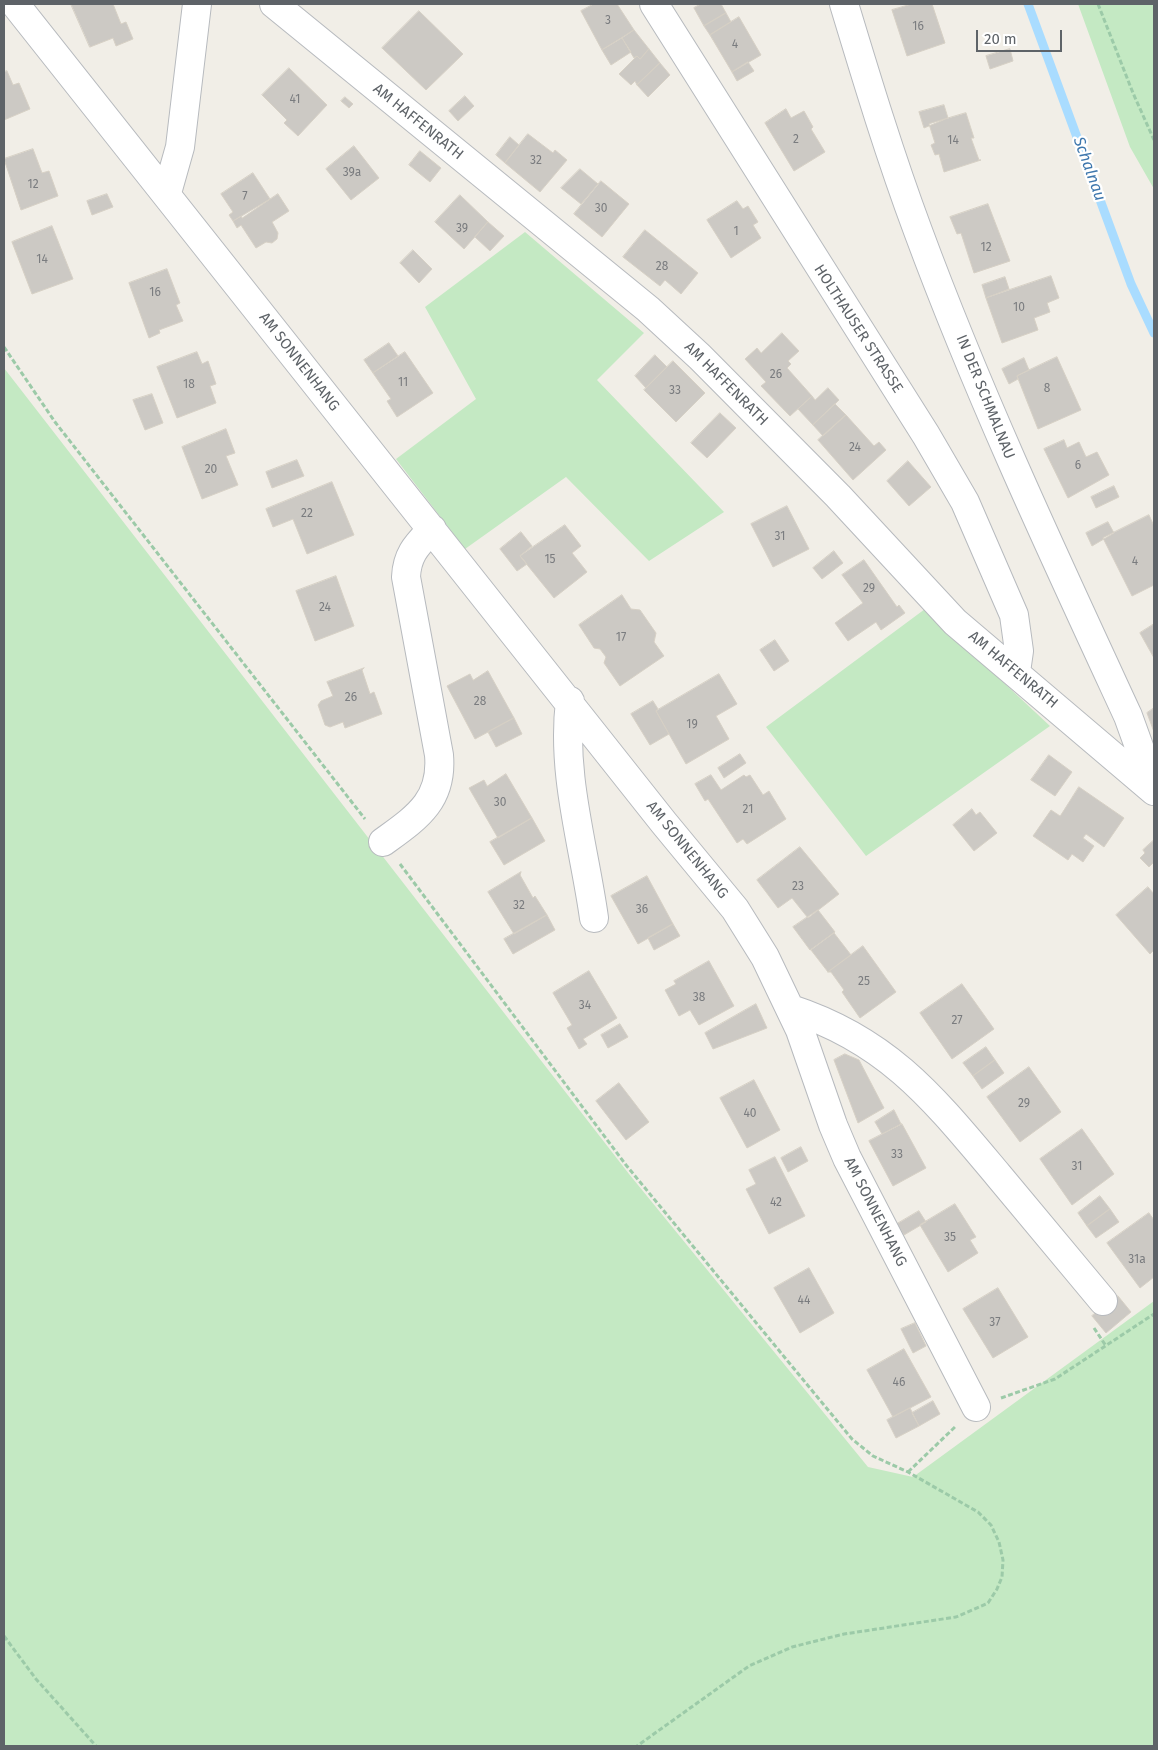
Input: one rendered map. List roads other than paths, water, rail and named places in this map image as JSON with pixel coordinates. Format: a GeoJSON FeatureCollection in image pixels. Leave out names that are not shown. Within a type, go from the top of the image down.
{"type":"FeatureCollection","features":[{"type":"Feature","properties":{"kind":"street","name":"AM SONNENHANG"},"geometry":{"type":"LineString","coordinates":[[15,4],[735,909],[765,957],[791,1008],[844,1150],[976,1407]]}},
{"type":"Feature","properties":{"kind":"street"},"geometry":{"type":"LineString","coordinates":[[167,193],[180,147],[197,4]]}},
{"type":"Feature","properties":{"kind":"street","name":"AM HAFFENRATH"},"geometry":{"type":"LineString","coordinates":[[274,4],[648,309],[700,357],[838,496],[955,622],[1148,786]]}},
{"type":"Feature","properties":{"kind":"street","name":"HOLTHAUSER STRASSE"},"geometry":{"type":"LineString","coordinates":[[654,4],[926,435],[966,502],[1014,615],[1019,651],[1016,672]]}},
{"type":"Feature","properties":{"kind":"street","name":"IN DER SCHMALNAU"},"geometry":{"type":"LineString","coordinates":[[844,4],[872,99],[918,231],[1020,484],[1128,716],[1141,752],[1148,786]]}},
{"type":"Feature","properties":{"kind":"street"},"geometry":{"type":"LineString","coordinates":[[383,842],[425,808],[439,780],[439,756],[406,577],[406,565],[412,549],[432,529]]}},
{"type":"Feature","properties":{"kind":"street"},"geometry":{"type":"LineString","coordinates":[[570,701],[567,726],[568,762],[594,918]]}},
{"type":"Feature","properties":{"kind":"street"},"geometry":{"type":"LineString","coordinates":[[791,1008],[822,1019],[846,1031],[900,1067],[952,1119],[1103,1301]]}},
{"type":"Feature","properties":{"kind":"waterway","name":"Schalnau"},"geometry":{"type":"LineString","coordinates":[[1028,4],[1131,284],[1154,333]]}}]}
